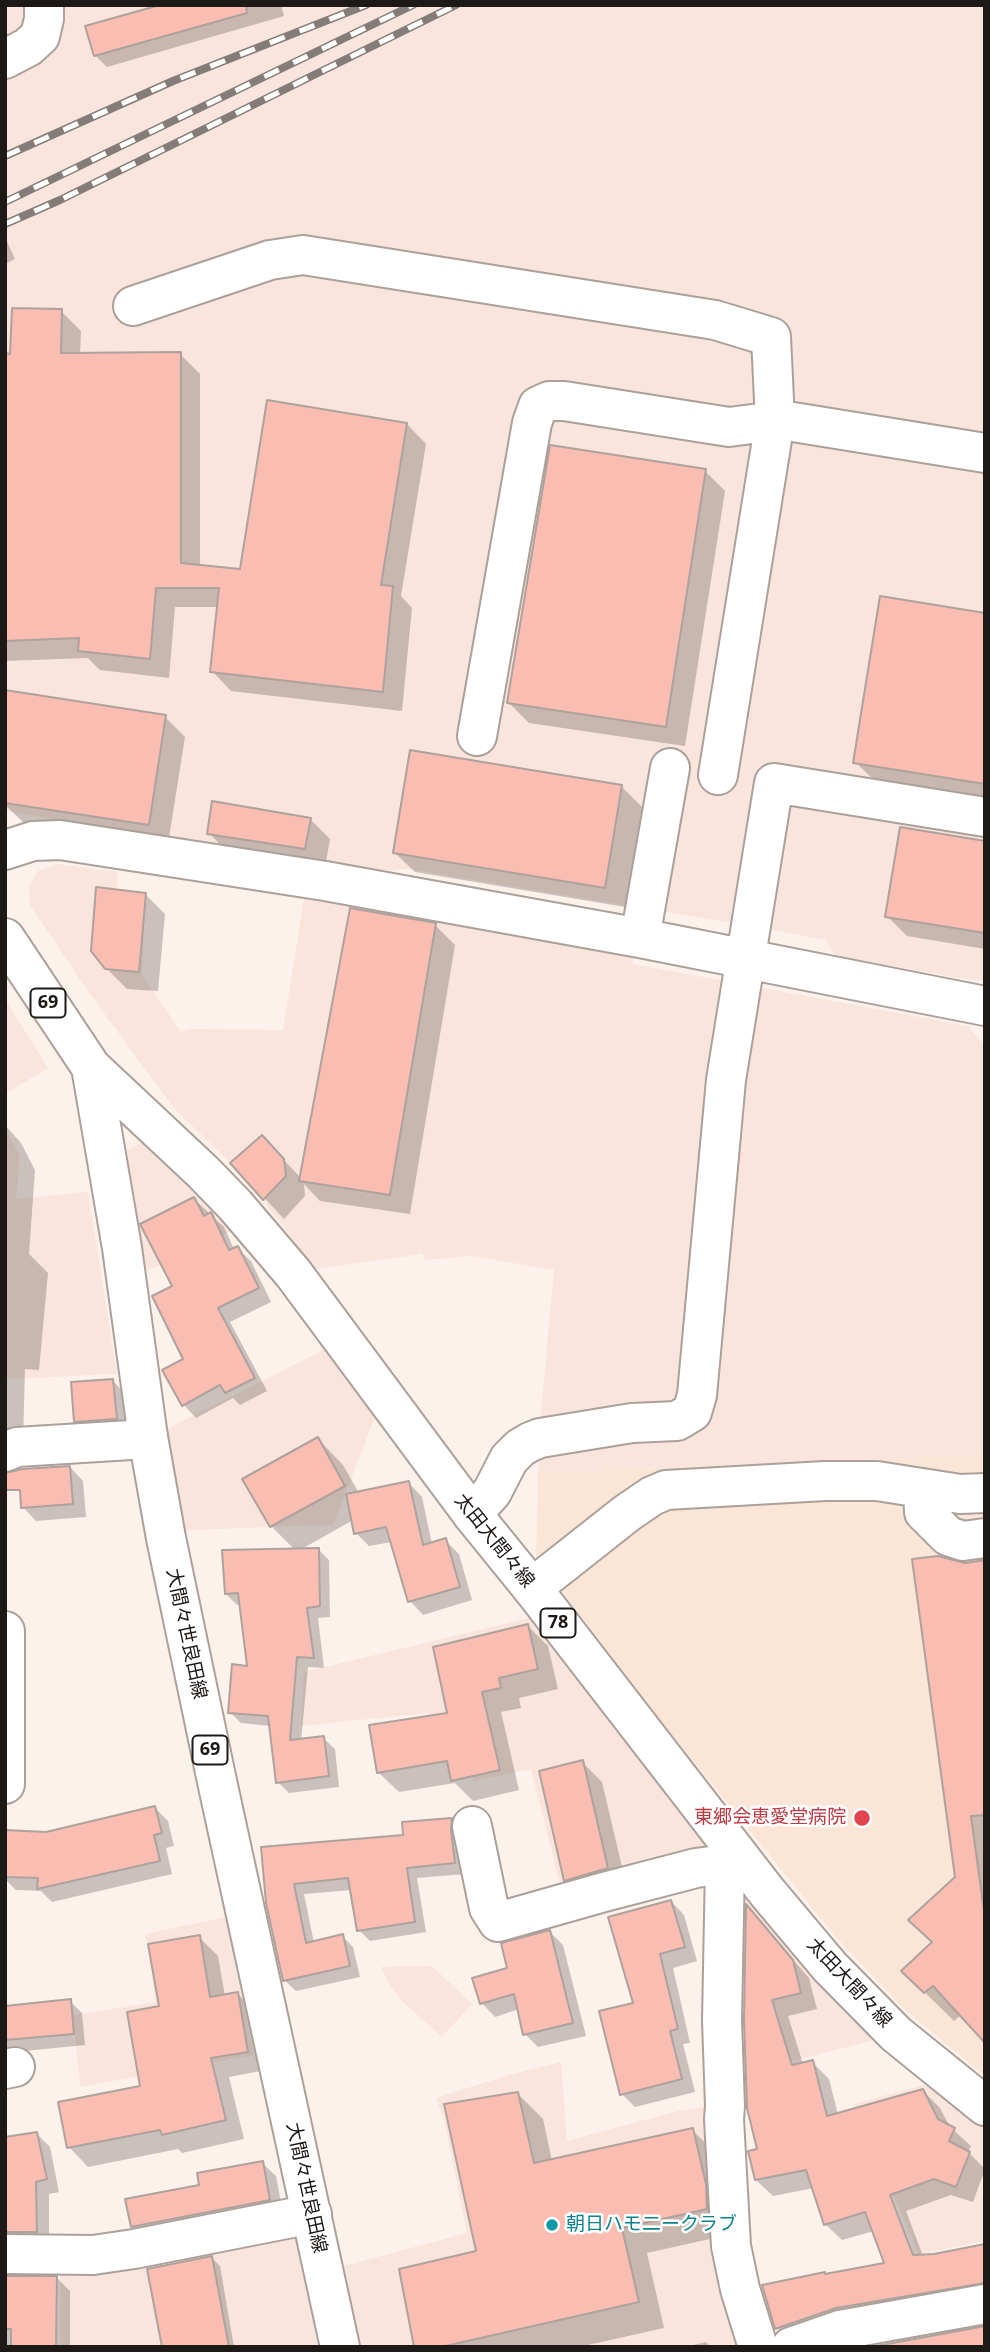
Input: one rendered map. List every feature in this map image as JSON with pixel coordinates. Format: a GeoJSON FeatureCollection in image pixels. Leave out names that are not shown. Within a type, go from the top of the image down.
{"type":"FeatureCollection","features":[{"type":"Feature","properties":{"kind":"main road"},"geometry":{"type":"LineString","coordinates":[[5,59],[28,47],[40,36],[44,5]]}},
{"type":"Feature","properties":{"kind":"main road"},"geometry":{"type":"LineString","coordinates":[[133,306],[271,260],[303,254],[715,320],[771,337],[775,421],[718,775]]}},
{"type":"Feature","properties":{"kind":"main road"},"geometry":{"type":"LineString","coordinates":[[477,736],[531,423],[538,406],[548,401],[564,401],[729,427],[775,421],[793,422],[985,453]]}},
{"type":"Feature","properties":{"kind":"main road"},"geometry":{"type":"LineString","coordinates":[[640,938],[670,768]]}},
{"type":"Feature","properties":{"kind":"main road"},"geometry":{"type":"LineString","coordinates":[[472,1514],[492,1492],[509,1459],[530,1442],[540,1438],[632,1423],[677,1421],[692,1412],[697,1395],[726,1080],[774,783],[985,817]]}},
{"type":"Feature","properties":{"kind":"main road"},"geometry":{"type":"LineString","coordinates":[[5,850],[44,839],[77,842],[325,881],[640,938],[985,1006]]}},
{"type":"Feature","properties":{"kind":"main road","name":"大間々世良田線"},"geometry":{"type":"LineString","coordinates":[[5,938],[91,1067],[122,1248],[148,1437],[166,1538],[340,2347]]}},
{"type":"Feature","properties":{"kind":"main road","name":"太田大間々線"},"geometry":{"type":"LineString","coordinates":[[91,1067],[203,1172],[293,1273],[731,1859],[896,2034],[982,2098]]}},
{"type":"Feature","properties":{"kind":"main road"},"geometry":{"type":"LineString","coordinates":[[5,1452],[17,1447],[148,1437]]}},
{"type":"Feature","properties":{"kind":"main road"},"geometry":{"type":"LineString","coordinates":[[531,1588],[627,1513],[666,1490],[825,1481],[877,1481],[960,1494],[985,1493]]}},
{"type":"Feature","properties":{"kind":"main road"},"geometry":{"type":"LineString","coordinates":[[923,1489],[924,1512],[948,1536],[963,1541],[985,1538]]}},
{"type":"Feature","properties":{"kind":"main road"},"geometry":{"type":"LineString","coordinates":[[5,1631],[5,1784]]}},
{"type":"Feature","properties":{"kind":"main road"},"geometry":{"type":"LineString","coordinates":[[472,1826],[489,1908],[498,1922],[731,1859],[722,2007],[724,2119],[731,2246],[740,2289],[758,2347]]}},
{"type":"Feature","properties":{"kind":"main road"},"geometry":{"type":"LineString","coordinates":[[5,2254],[93,2255],[312,2214]]}},
{"type":"Feature","properties":{"kind":"main road"},"geometry":{"type":"LineString","coordinates":[[791,2347],[840,2330],[985,2304]]}},
{"type":"Feature","properties":{"kind":"shaded area"},"geometry":{"type":"Polygon","coordinates":[[[5,5],[985,5],[985,980],[836,956],[826,940],[750,926],[409,869],[370,871],[5,811],[5,5]]]}},
{"type":"Feature","properties":{"kind":"shaded area"},"geometry":{"type":"Polygon","coordinates":[[[58,864],[118,872],[117,889],[146,893],[142,975],[181,1032],[188,1029],[283,1030],[304,899],[633,957],[633,964],[968,1026],[985,1046],[985,1455],[538,1473],[554,1270],[471,1256],[425,1260],[422,1254],[315,1269],[263,1200],[173,1107],[87,990],[30,905],[29,886],[38,871],[58,864]]]}},
{"type":"Feature","properties":{"kind":"shaded area"},"geometry":{"type":"Polygon","coordinates":[[[5,999],[48,1068],[5,1094],[5,999]]]}},
{"type":"Feature","properties":{"kind":"shaded area"},"geometry":{"type":"Polygon","coordinates":[[[5,1128],[20,1155],[16,1199],[88,1192],[117,1374],[5,1379],[5,1128]]]}},
{"type":"Feature","properties":{"kind":"shaded area"},"geometry":{"type":"Polygon","coordinates":[[[142,1143],[206,1199],[231,1231],[142,1273],[124,1151],[142,1143]]]}},
{"type":"Feature","properties":{"kind":"shaded area"},"geometry":{"type":"Polygon","coordinates":[[[325,1349],[377,1412],[333,1525],[185,1530],[167,1429],[325,1349]]]}},
{"type":"Feature","properties":{"kind":"shaded area","name":"東郷会恵愛堂病院"},"geometry":{"type":"Polygon","coordinates":[[[985,1455],[985,2076],[904,2009],[835,1936],[658,1717],[536,1557],[538,1473],[985,1455]]]}},
{"type":"Feature","properties":{"kind":"shaded area"},"geometry":{"type":"Polygon","coordinates":[[[529,1618],[705,1846],[695,1858],[562,1892],[531,1769],[474,1781],[460,1721],[441,1725],[428,1713],[301,1726],[304,1672],[529,1618]]]}},
{"type":"Feature","properties":{"kind":"shaded area"},"geometry":{"type":"Polygon","coordinates":[[[736,1888],[830,1995],[871,2035],[871,2041],[733,2076],[736,1888]]]}},
{"type":"Feature","properties":{"kind":"shaded area"},"geometry":{"type":"Polygon","coordinates":[[[226,1917],[254,2055],[80,2087],[73,2015],[156,2002],[145,1934],[226,1917]]]}},
{"type":"Feature","properties":{"kind":"shaded area"},"geometry":{"type":"Polygon","coordinates":[[[432,1966],[472,2004],[442,2037],[403,2002],[391,1987],[381,1967],[432,1966]]]}},
{"type":"Feature","properties":{"kind":"shaded area"},"geometry":{"type":"Polygon","coordinates":[[[561,2062],[567,2141],[678,2111],[710,2106],[742,2347],[361,2347],[344,2266],[467,2233],[444,2120],[436,2098],[561,2062]]]}},
{"type":"Feature","properties":{"kind":"shaded area"},"geometry":{"type":"Polygon","coordinates":[[[927,2084],[985,2129],[985,2241],[919,2254],[854,2104],[927,2084]]]}},
{"type":"Feature","properties":{"kind":"shaded area"},"geometry":{"type":"Polygon","coordinates":[[[291,2230],[296,2241],[318,2347],[60,2347],[60,2263],[291,2230]]]}},
{"type":"Feature","properties":{"kind":"building"},"geometry":{"type":"Polygon","coordinates":[[[160,5],[246,5],[247,13],[94,56],[85,26],[160,5]]]}},
{"type":"Feature","properties":{"kind":"building"},"geometry":{"type":"Polygon","coordinates":[[[12,308],[62,309],[61,353],[181,352],[181,563],[240,569],[267,400],[407,423],[381,585],[393,586],[383,692],[210,672],[219,588],[156,588],[150,659],[78,651],[79,638],[5,641],[5,353],[10,354],[12,308]]]}},
{"type":"Feature","properties":{"kind":"building"},"geometry":{"type":"Polygon","coordinates":[[[550,445],[706,469],[666,727],[507,703],[550,445]]]}},
{"type":"Feature","properties":{"kind":"building"},"geometry":{"type":"Polygon","coordinates":[[[880,596],[985,613],[985,784],[853,763],[880,596]]]}},
{"type":"Feature","properties":{"kind":"building"},"geometry":{"type":"Polygon","coordinates":[[[5,690],[166,715],[149,825],[5,803],[5,690]]]}},
{"type":"Feature","properties":{"kind":"building"},"geometry":{"type":"Polygon","coordinates":[[[410,750],[622,785],[605,888],[393,853],[410,750]]]}},
{"type":"Feature","properties":{"kind":"building"},"geometry":{"type":"Polygon","coordinates":[[[212,801],[311,818],[305,849],[207,834],[212,801]]]}},
{"type":"Feature","properties":{"kind":"building"},"geometry":{"type":"Polygon","coordinates":[[[900,827],[985,841],[985,933],[885,917],[900,827]]]}},
{"type":"Feature","properties":{"kind":"building"},"geometry":{"type":"Polygon","coordinates":[[[96,887],[146,893],[139,972],[105,969],[91,951],[96,887]]]}},
{"type":"Feature","properties":{"kind":"building"},"geometry":{"type":"Polygon","coordinates":[[[350,908],[436,923],[390,1195],[299,1181],[350,908]]]}},
{"type":"Feature","properties":{"kind":"building"},"geometry":{"type":"Polygon","coordinates":[[[262,1135],[284,1159],[286,1176],[263,1200],[230,1163],[262,1135]]]}},
{"type":"Feature","properties":{"kind":"building"},"geometry":{"type":"Polygon","coordinates":[[[194,1197],[204,1216],[211,1212],[229,1250],[238,1246],[259,1288],[218,1308],[255,1378],[225,1393],[220,1385],[182,1406],[162,1370],[183,1359],[152,1296],[172,1286],[140,1224],[194,1197]]]}},
{"type":"Feature","properties":{"kind":"building"},"geometry":{"type":"Polygon","coordinates":[[[113,1379],[117,1419],[74,1422],[71,1382],[113,1379]]]}},
{"type":"Feature","properties":{"kind":"building"},"geometry":{"type":"Polygon","coordinates":[[[318,1437],[345,1486],[270,1527],[242,1479],[318,1437]]]}},
{"type":"Feature","properties":{"kind":"building"},"geometry":{"type":"Polygon","coordinates":[[[70,1466],[73,1504],[21,1508],[20,1490],[5,1490],[5,1473],[22,1469],[70,1466]]]}},
{"type":"Feature","properties":{"kind":"building"},"geometry":{"type":"Polygon","coordinates":[[[409,1481],[423,1545],[446,1538],[460,1587],[408,1602],[386,1527],[354,1534],[346,1494],[409,1481]]]}},
{"type":"Feature","properties":{"kind":"building"},"geometry":{"type":"Polygon","coordinates":[[[319,1548],[320,1606],[307,1608],[314,1658],[297,1657],[290,1740],[324,1736],[329,1776],[276,1783],[268,1716],[228,1713],[232,1664],[247,1666],[238,1593],[225,1594],[222,1550],[319,1548]]]}},
{"type":"Feature","properties":{"kind":"building"},"geometry":{"type":"Polygon","coordinates":[[[938,1556],[965,1563],[985,1560],[985,1815],[971,1816],[985,1918],[985,2043],[933,1986],[924,1993],[901,1971],[932,1942],[908,1920],[955,1877],[912,1559],[938,1556]]]}},
{"type":"Feature","properties":{"kind":"building"},"geometry":{"type":"Polygon","coordinates":[[[528,1624],[538,1669],[499,1678],[501,1688],[482,1692],[500,1770],[451,1781],[447,1761],[377,1773],[369,1725],[447,1713],[433,1647],[528,1624]]]}},
{"type":"Feature","properties":{"kind":"building"},"geometry":{"type":"Polygon","coordinates":[[[583,1760],[608,1868],[564,1881],[539,1771],[583,1760]]]}},
{"type":"Feature","properties":{"kind":"building"},"geometry":{"type":"Polygon","coordinates":[[[155,1806],[162,1833],[154,1835],[160,1861],[37,1889],[38,1878],[5,1877],[5,1830],[46,1832],[155,1806]]]}},
{"type":"Feature","properties":{"kind":"building"},"geometry":{"type":"Polygon","coordinates":[[[452,1818],[455,1863],[407,1868],[415,1922],[357,1931],[348,1878],[294,1884],[306,1943],[343,1934],[350,1966],[283,1981],[266,1903],[261,1847],[403,1835],[402,1822],[452,1818]]]}},
{"type":"Feature","properties":{"kind":"building"},"geometry":{"type":"Polygon","coordinates":[[[671,1900],[685,1947],[660,1954],[678,2029],[670,2031],[682,2079],[620,2095],[599,2011],[633,2003],[608,1917],[671,1900]]]}},
{"type":"Feature","properties":{"kind":"building"},"geometry":{"type":"Polygon","coordinates":[[[746,1904],[793,1960],[801,1993],[772,2000],[792,2065],[813,2060],[827,2116],[923,2089],[938,2119],[955,2128],[949,2141],[970,2152],[956,2187],[934,2179],[890,2195],[913,2255],[934,2254],[985,2244],[985,2283],[836,2308],[775,2329],[762,2285],[884,2263],[865,2212],[824,2225],[806,2170],[755,2180],[748,2151],[757,2149],[747,2108],[744,2021],[746,1904]]]}},
{"type":"Feature","properties":{"kind":"building"},"geometry":{"type":"Polygon","coordinates":[[[550,1930],[573,2023],[523,2035],[514,1994],[480,2004],[472,1978],[507,1968],[501,1943],[550,1930]]]}},
{"type":"Feature","properties":{"kind":"building"},"geometry":{"type":"Polygon","coordinates":[[[200,1935],[210,1997],[238,1992],[248,2052],[211,2058],[226,2120],[162,2135],[160,2130],[67,2148],[58,2102],[140,2086],[127,2012],[159,2006],[148,1944],[200,1935]]]}},
{"type":"Feature","properties":{"kind":"building"},"geometry":{"type":"Polygon","coordinates":[[[71,1999],[74,2034],[5,2040],[5,2006],[71,1999]]]}},
{"type":"Feature","properties":{"kind":"building","name":"朝日ハモ二ークラブ"},"geometry":{"type":"Polygon","coordinates":[[[518,2092],[534,2163],[693,2128],[706,2184],[707,2209],[622,2228],[639,2302],[441,2347],[414,2347],[399,2269],[476,2251],[444,2104],[518,2092]]]}},
{"type":"Feature","properties":{"kind":"building"},"geometry":{"type":"Polygon","coordinates":[[[37,2132],[47,2179],[36,2182],[37,2232],[5,2232],[5,2137],[37,2132]]]}},
{"type":"Feature","properties":{"kind":"building"},"geometry":{"type":"Polygon","coordinates":[[[263,2161],[270,2200],[131,2227],[125,2199],[199,2185],[197,2173],[263,2161]]]}},
{"type":"Feature","properties":{"kind":"building"},"geometry":{"type":"Polygon","coordinates":[[[212,2256],[229,2347],[162,2347],[147,2269],[212,2256]]]}},
{"type":"Feature","properties":{"kind":"building"},"geometry":{"type":"Polygon","coordinates":[[[5,2276],[57,2276],[56,2347],[11,2347],[11,2329],[5,2329],[5,2276]]]}},
{"type":"Feature","properties":{"kind":"building"},"geometry":{"type":"Polygon","coordinates":[[[985,2326],[985,2347],[871,2347],[985,2326]]]}},
{"type":"Feature","properties":{"kind":"railway"},"geometry":{"type":"LineString","coordinates":[[5,156],[173,81],[366,5]]}},
{"type":"Feature","properties":{"kind":"railway"},"geometry":{"type":"LineString","coordinates":[[5,202],[413,5]]}},
{"type":"Feature","properties":{"kind":"railway"},"geometry":{"type":"LineString","coordinates":[[5,224],[60,200],[456,5]]}},
{"type":"Feature","properties":{"kind":"place","name":"東郷会恵愛堂病院"},"geometry":{"type":"Point","coordinates":[862,1818]}},
{"type":"Feature","properties":{"kind":"place","name":"朝日ハモ二ークラブ"},"geometry":{"type":"Point","coordinates":[552,2225]}}]}
